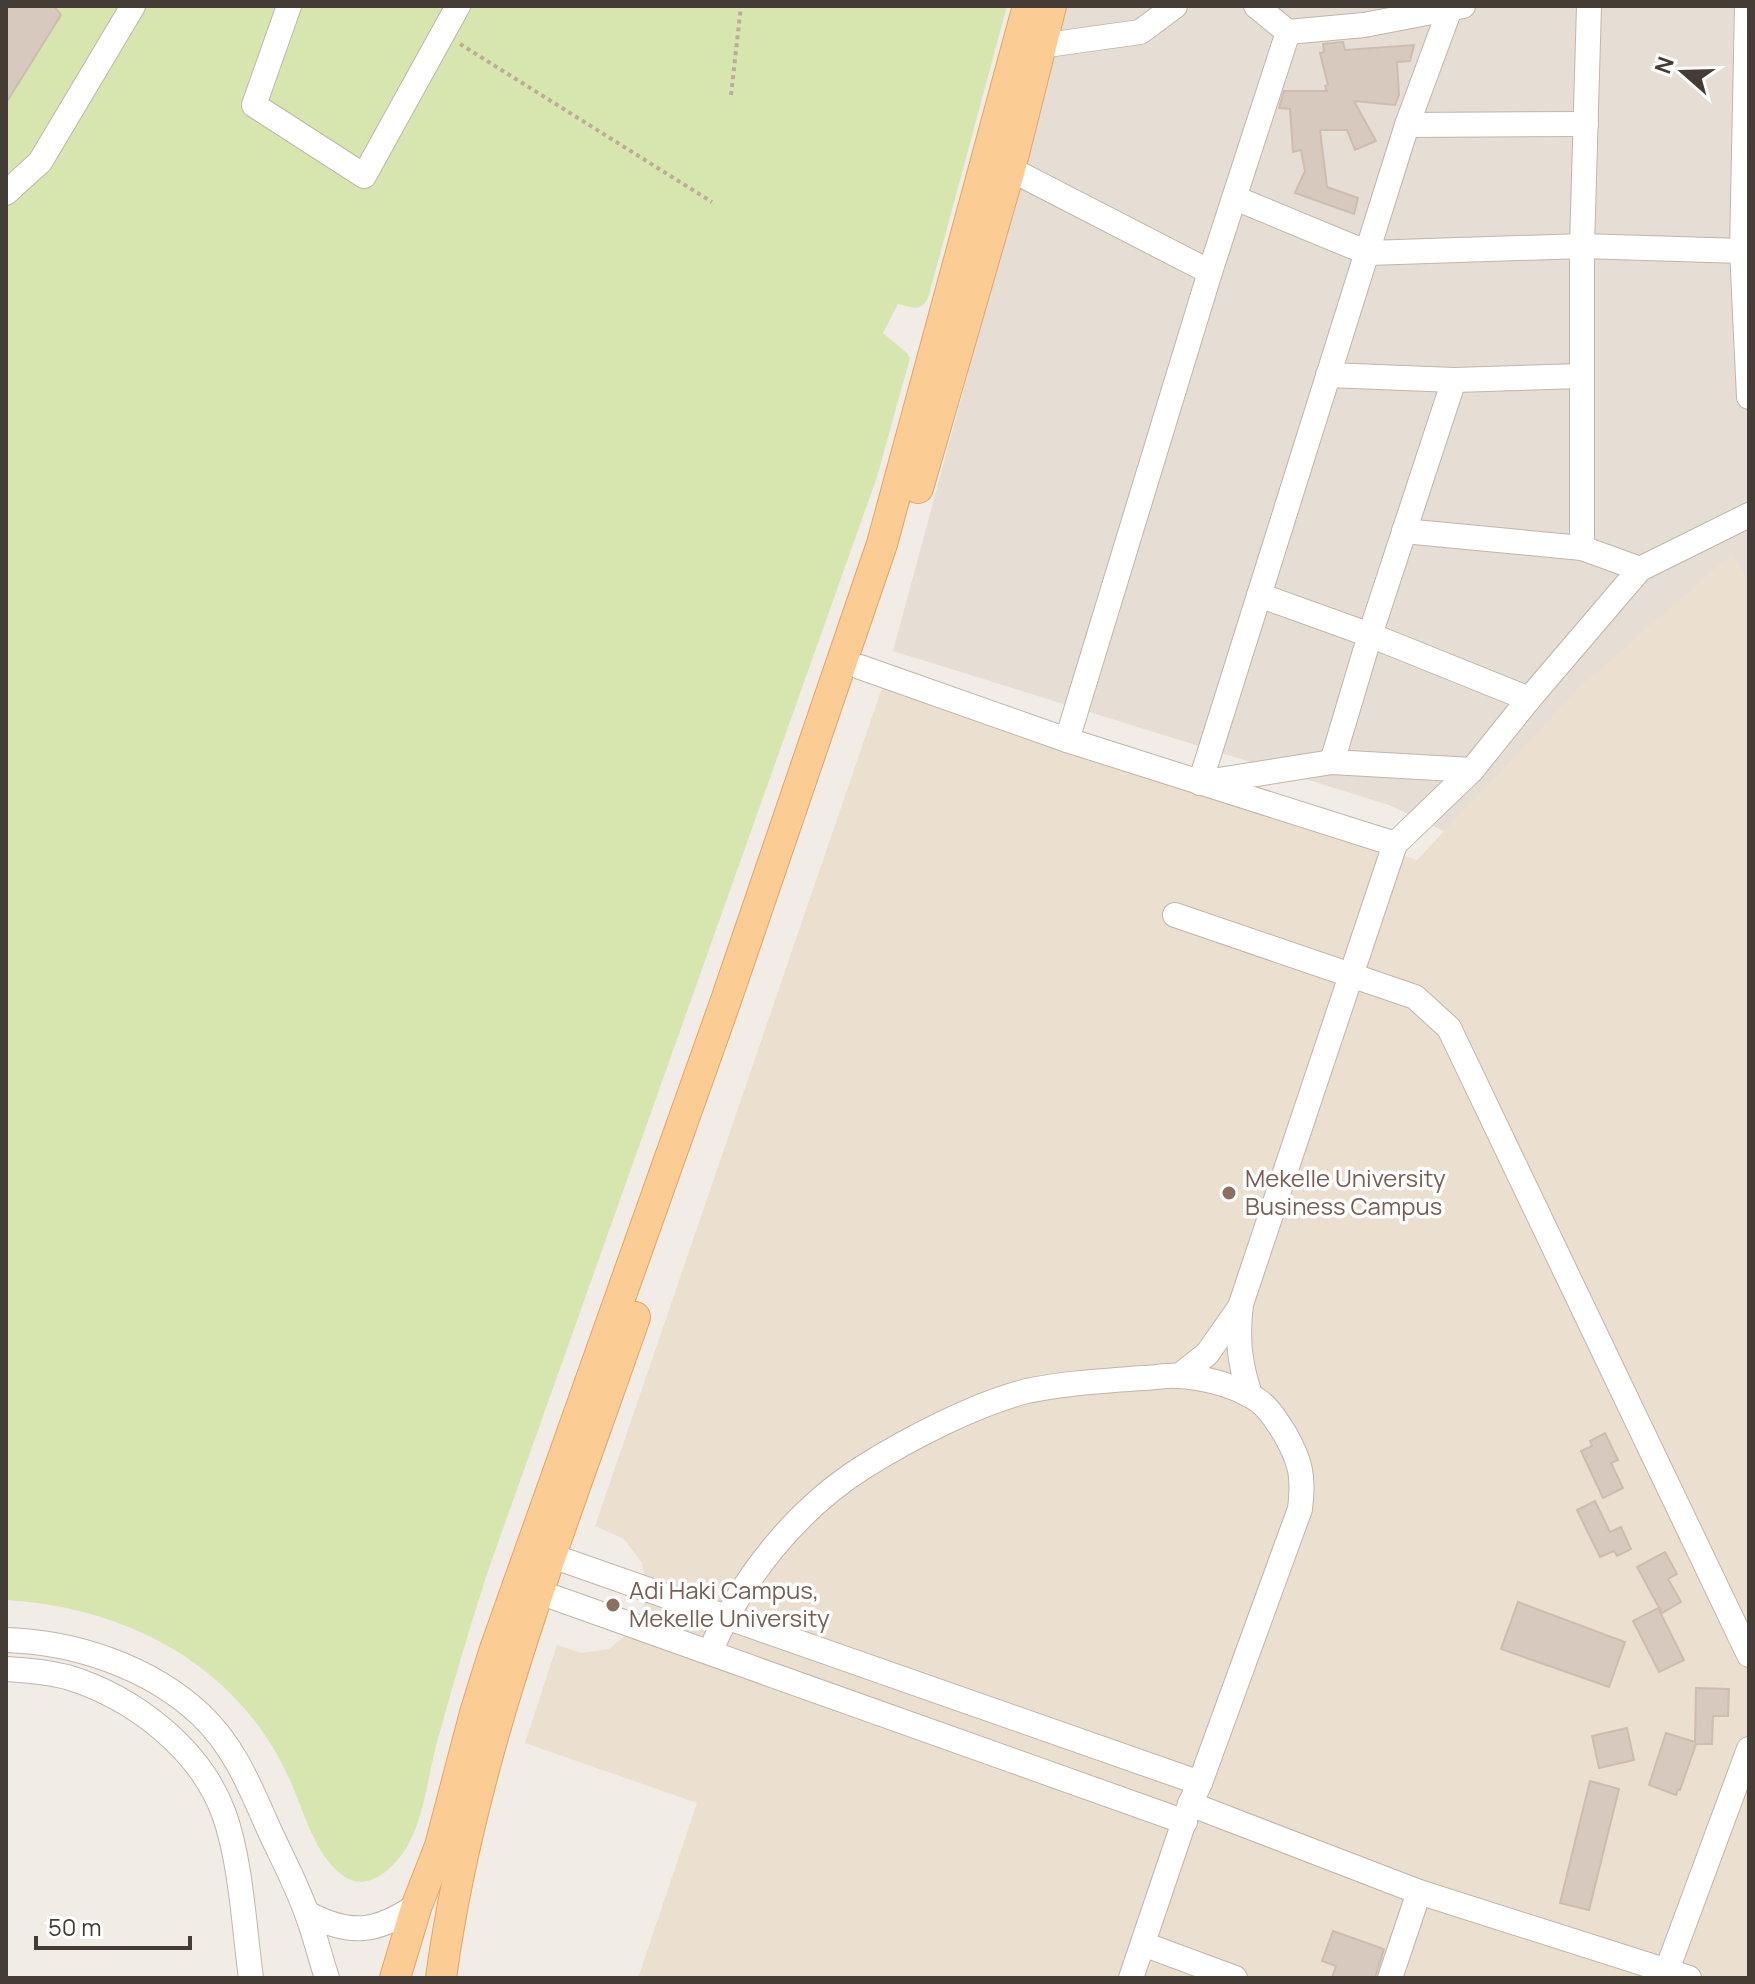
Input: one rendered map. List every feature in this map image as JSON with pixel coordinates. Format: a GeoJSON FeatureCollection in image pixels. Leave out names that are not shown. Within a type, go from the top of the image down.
{"type":"FeatureCollection","features":[{"type":"Feature","properties":{"kind":"main road"},"geometry":{"type":"LineString","coordinates":[[395,1978],[417,1905],[440,1846],[494,1652],[725,1003],[882,544],[1028,6]]}},
{"type":"Feature","properties":{"kind":"main road"},"geometry":{"type":"LineString","coordinates":[[441,1978],[466,1835],[516,1655],[860,667],[933,439],[1010,169],[1051,6]]}},
{"type":"Feature","properties":{"kind":"street"},"geometry":{"type":"LineString","coordinates":[[6,193],[47,152],[133,6]]}},
{"type":"Feature","properties":{"kind":"street"},"geometry":{"type":"LineString","coordinates":[[289,6],[254,105],[364,176],[458,6]]}},
{"type":"Feature","properties":{"kind":"street"},"geometry":{"type":"LineString","coordinates":[[1040,46],[1140,32],[1175,6]]}},
{"type":"Feature","properties":{"kind":"street"},"geometry":{"type":"LineString","coordinates":[[1200,783],[1407,125],[1455,7],[1372,16],[1288,32],[1256,6]]}},
{"type":"Feature","properties":{"kind":"street"},"geometry":{"type":"LineString","coordinates":[[1582,548],[1582,246],[1589,6]]}},
{"type":"Feature","properties":{"kind":"street"},"geometry":{"type":"LineString","coordinates":[[1747,6],[1749,397]]}},
{"type":"Feature","properties":{"kind":"street"},"geometry":{"type":"LineString","coordinates":[[1067,740],[1210,272],[1288,32]]}},
{"type":"Feature","properties":{"kind":"street"},"geometry":{"type":"LineString","coordinates":[[1407,125],[1586,124]]}},
{"type":"Feature","properties":{"kind":"street"},"geometry":{"type":"LineString","coordinates":[[1010,169],[1210,272]]}},
{"type":"Feature","properties":{"kind":"street"},"geometry":{"type":"LineString","coordinates":[[1235,198],[1368,253],[1582,246],[1746,249]]}},
{"type":"Feature","properties":{"kind":"street"},"geometry":{"type":"LineString","coordinates":[[1328,375],[1454,380],[1581,376]]}},
{"type":"Feature","properties":{"kind":"street"},"geometry":{"type":"LineString","coordinates":[[1332,762],[1370,635],[1454,380]]}},
{"type":"Feature","properties":{"kind":"street"},"geometry":{"type":"LineString","coordinates":[[1250,1395],[1237,1340],[1241,1304],[1395,844],[1472,770],[1640,569],[1749,515]]}},
{"type":"Feature","properties":{"kind":"street"},"geometry":{"type":"LineString","coordinates":[[1404,531],[1582,548],[1640,569]]}},
{"type":"Feature","properties":{"kind":"street"},"geometry":{"type":"LineString","coordinates":[[1259,595],[1370,635],[1529,699]]}},
{"type":"Feature","properties":{"kind":"street"},"geometry":{"type":"LineString","coordinates":[[860,667],[1067,740],[1395,844]]}},
{"type":"Feature","properties":{"kind":"street"},"geometry":{"type":"LineString","coordinates":[[1200,783],[1332,762],[1472,770]]}},
{"type":"Feature","properties":{"kind":"street"},"geometry":{"type":"LineString","coordinates":[[1175,915],[1415,997],[1449,1028],[1749,1655]]}},
{"type":"Feature","properties":{"kind":"street"},"geometry":{"type":"LineString","coordinates":[[1179,1376],[1207,1354],[1241,1304]]}},
{"type":"Feature","properties":{"kind":"street"},"geometry":{"type":"LineString","coordinates":[[710,1652],[724,1618],[767,1555],[795,1524],[861,1469],[943,1424],[1026,1392],[1093,1382],[1179,1376],[1219,1384],[1250,1395],[1271,1411],[1298,1457],[1304,1483],[1300,1509],[1131,1978]]}},
{"type":"Feature","properties":{"kind":"street"},"geometry":{"type":"LineString","coordinates":[[552,1556],[724,1618],[1419,1892],[1678,1974],[1749,1749]]}},
{"type":"Feature","properties":{"kind":"street"},"geometry":{"type":"LineString","coordinates":[[539,1592],[710,1652],[1192,1803]]}},
{"type":"Feature","properties":{"kind":"street"},"geometry":{"type":"LineString","coordinates":[[6,1640],[40,1641],[76,1649],[117,1664],[162,1687],[203,1717],[227,1746],[248,1781],[307,1913],[327,1978]]}},
{"type":"Feature","properties":{"kind":"street"},"geometry":{"type":"LineString","coordinates":[[6,1669],[66,1677],[97,1689],[153,1722],[190,1758],[218,1799],[232,1840],[251,1978]]}},
{"type":"Feature","properties":{"kind":"street"},"geometry":{"type":"LineString","coordinates":[[1390,1978],[1419,1892]]}},
{"type":"Feature","properties":{"kind":"street"},"geometry":{"type":"LineString","coordinates":[[307,1913],[344,1928],[364,1929],[384,1925],[417,1905]]}},
{"type":"Feature","properties":{"kind":"street"},"geometry":{"type":"LineString","coordinates":[[1143,1944],[1235,1978]]}},
{"type":"Feature","properties":{"kind":"path"},"geometry":{"type":"LineString","coordinates":[[731,95],[741,6]]}},
{"type":"Feature","properties":{"kind":"path"},"geometry":{"type":"LineString","coordinates":[[457,42],[712,202]]}},
{"type":"Feature","properties":{"kind":"shaded area"},"geometry":{"type":"Polygon","coordinates":[[[1067,6],[1749,6],[1749,976],[1389,805],[893,651],[1067,6]]]}},
{"type":"Feature","properties":{"kind":"shaded area","name":"Mekelle University Business Campus"},"geometry":{"type":"Polygon","coordinates":[[[1732,554],[1749,583],[1749,1978],[638,1978],[697,1803],[525,1743],[557,1645],[582,1653],[609,1649],[637,1626],[648,1593],[642,1563],[624,1539],[595,1526],[884,682],[1417,860],[1579,688],[1732,554]]]}},
{"type":"Feature","properties":{"kind":"green space"},"geometry":{"type":"Polygon","coordinates":[[[6,6],[1007,6],[929,295],[920,307],[898,304],[883,333],[910,358],[877,477],[488,1571],[442,1724],[418,1822],[397,1861],[382,1874],[364,1882],[345,1877],[325,1857],[267,1738],[240,1704],[209,1674],[173,1649],[135,1630],[94,1615],[51,1605],[6,1600],[6,6]]]}},
{"type":"Feature","properties":{"kind":"building"},"geometry":{"type":"Polygon","coordinates":[[[6,6],[54,6],[61,15],[6,103],[6,6]]]}},
{"type":"Feature","properties":{"kind":"building"},"geometry":{"type":"Polygon","coordinates":[[[1343,42],[1345,50],[1414,45],[1410,61],[1397,62],[1399,95],[1395,105],[1354,101],[1376,141],[1355,150],[1347,130],[1320,130],[1327,187],[1358,198],[1354,214],[1295,193],[1305,171],[1301,150],[1293,152],[1290,109],[1279,108],[1284,91],[1327,91],[1320,53],[1324,52],[1323,44],[1343,42]]]}},
{"type":"Feature","properties":{"kind":"building"},"geometry":{"type":"Polygon","coordinates":[[[1605,1433],[1618,1460],[1611,1463],[1623,1488],[1603,1498],[1581,1451],[1592,1446],[1590,1441],[1605,1433]]]}},
{"type":"Feature","properties":{"kind":"building"},"geometry":{"type":"Polygon","coordinates":[[[1595,1501],[1610,1532],[1621,1527],[1631,1549],[1617,1556],[1614,1551],[1600,1557],[1577,1510],[1595,1501]]]}},
{"type":"Feature","properties":{"kind":"building"},"geometry":{"type":"Polygon","coordinates":[[[1665,1552],[1677,1574],[1668,1579],[1681,1602],[1662,1613],[1637,1567],[1665,1552]]]}},
{"type":"Feature","properties":{"kind":"building"},"geometry":{"type":"Polygon","coordinates":[[[1518,1602],[1625,1642],[1609,1687],[1501,1649],[1518,1602]]]}},
{"type":"Feature","properties":{"kind":"building"},"geometry":{"type":"Polygon","coordinates":[[[1658,1608],[1684,1660],[1659,1672],[1633,1621],[1658,1608]]]}},
{"type":"Feature","properties":{"kind":"building"},"geometry":{"type":"Polygon","coordinates":[[[1696,1688],[1729,1689],[1728,1716],[1713,1716],[1712,1744],[1696,1744],[1676,1795],[1649,1785],[1666,1733],[1695,1742],[1696,1688]]]}},
{"type":"Feature","properties":{"kind":"building"},"geometry":{"type":"Polygon","coordinates":[[[1627,1728],[1634,1760],[1599,1768],[1592,1736],[1627,1728]]]}},
{"type":"Feature","properties":{"kind":"building"},"geometry":{"type":"Polygon","coordinates":[[[1590,1781],[1619,1789],[1589,1910],[1560,1903],[1590,1781]]]}},
{"type":"Feature","properties":{"kind":"building"},"geometry":{"type":"Polygon","coordinates":[[[1333,1931],[1384,1949],[1375,1978],[1332,1978],[1336,1966],[1322,1961],[1333,1931]]]}},
{"type":"Feature","properties":{"kind":"place","name":"Mekelle University Business Campus"},"geometry":{"type":"Point","coordinates":[1229,1193]}},
{"type":"Feature","properties":{"kind":"place","name":"Adi Haki Campus, Mekelle University"},"geometry":{"type":"Point","coordinates":[613,1605]}}]}
